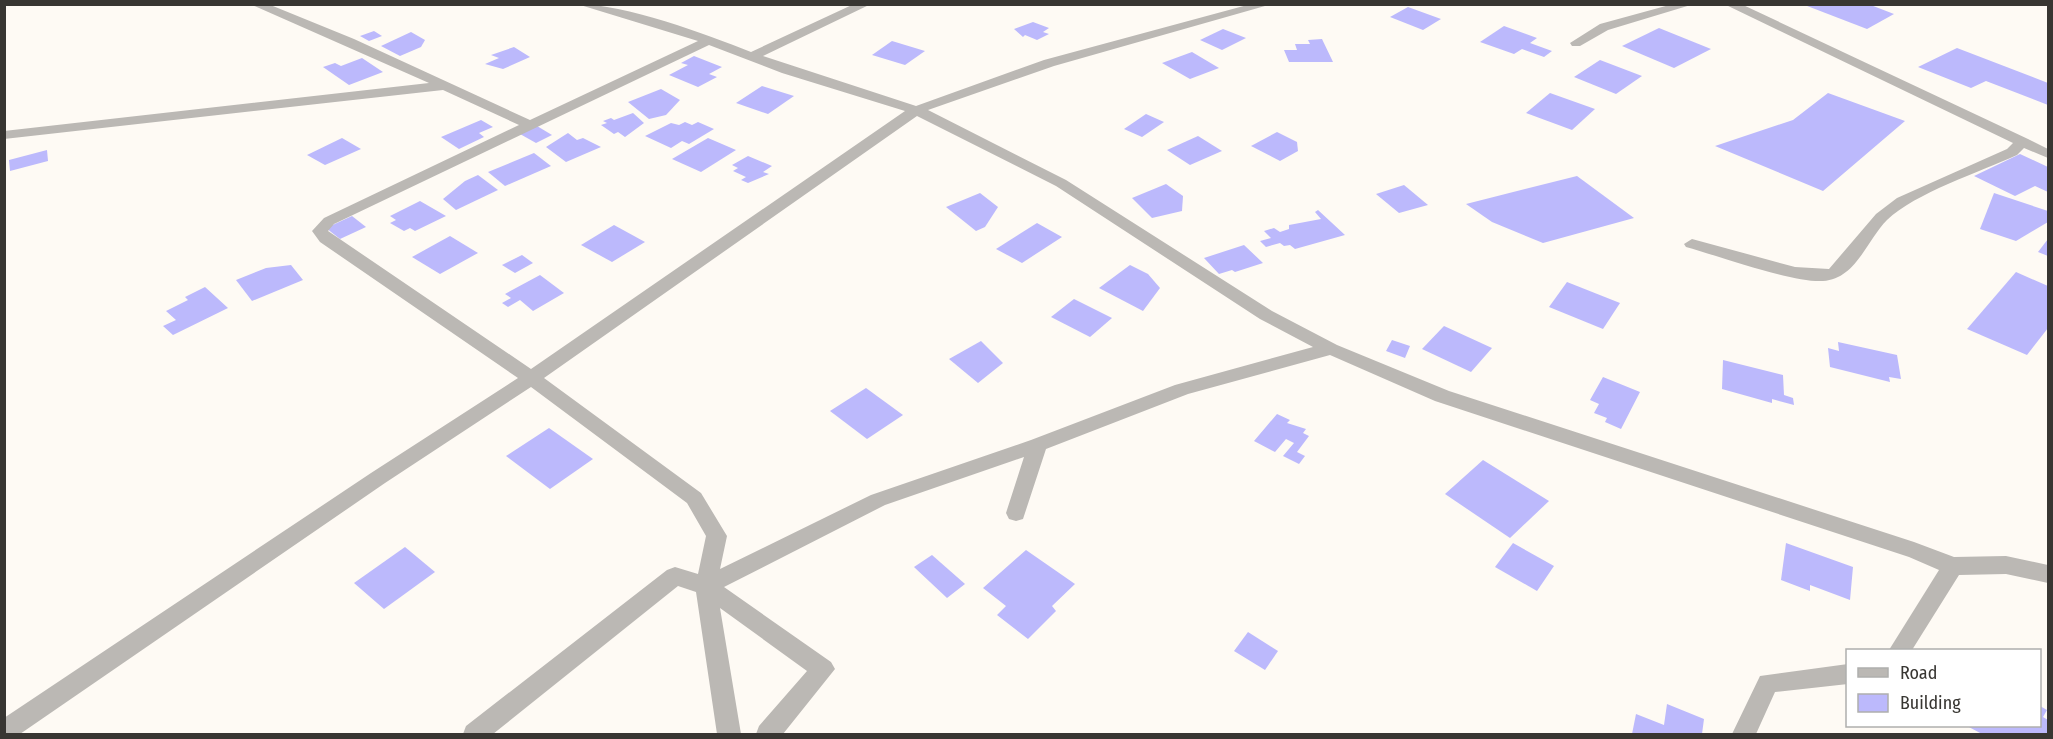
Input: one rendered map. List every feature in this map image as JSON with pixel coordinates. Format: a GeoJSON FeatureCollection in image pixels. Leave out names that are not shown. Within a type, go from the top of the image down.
{"type":"FeatureCollection","features":[{"type":"Feature","properties":{"kind":"street"},"geometry":{"type":"LineString","coordinates":[[256,4],[350,42],[532,126]]}},
{"type":"Feature","properties":{"kind":"street"},"geometry":{"type":"LineString","coordinates":[[583,4],[709,40],[841,88],[916,110],[1061,183],[1168,249],[1249,305],[1331,349],[1442,396],[1914,550],[1953,566],[2006,565],[2049,574]]}},
{"type":"Feature","properties":{"kind":"street"},"geometry":{"type":"LineString","coordinates":[[753,56],[865,4]]}},
{"type":"Feature","properties":{"kind":"street"},"geometry":{"type":"LineString","coordinates":[[4,732],[378,478],[531,378],[916,110],[1049,63],[1266,4]]}},
{"type":"Feature","properties":{"kind":"street"},"geometry":{"type":"LineString","coordinates":[[1576,43],[1604,27],[1688,4]]}},
{"type":"Feature","properties":{"kind":"street"},"geometry":{"type":"LineString","coordinates":[[1730,4],[2049,154]]}},
{"type":"Feature","properties":{"kind":"street"},"geometry":{"type":"LineString","coordinates":[[709,40],[329,222],[320,231],[326,239],[531,378],[694,498],[717,536],[706,586],[729,735]]}},
{"type":"Feature","properties":{"kind":"street"},"geometry":{"type":"LineString","coordinates":[[4,135],[442,86]]}},
{"type":"Feature","properties":{"kind":"street"},"geometry":{"type":"LineString","coordinates":[[1692,244],[1794,272],[1823,276],[1835,273],[1850,258],[1881,217],[1902,201],[2003,156],[2023,142]]}},
{"type":"Feature","properties":{"kind":"street"},"geometry":{"type":"LineString","coordinates":[[706,586],[878,500],[1258,365],[1331,349]]}},
{"type":"Feature","properties":{"kind":"street"},"geometry":{"type":"LineString","coordinates":[[1016,513],[1038,445]]}},
{"type":"Feature","properties":{"kind":"street"},"geometry":{"type":"LineString","coordinates":[[1901,649],[1953,566]]}},
{"type":"Feature","properties":{"kind":"street"},"geometry":{"type":"LineString","coordinates":[[475,735],[675,576],[706,586],[823,669],[768,735]]}},
{"type":"Feature","properties":{"kind":"street"},"geometry":{"type":"LineString","coordinates":[[1744,735],[1768,683],[1846,674]]}},
{"type":"Feature","properties":{"kind":"building"},"geometry":{"type":"Polygon","coordinates":[[[1802,4],[1868,4],[1894,14],[1867,29],[1802,4]]]}},
{"type":"Feature","properties":{"kind":"building"},"geometry":{"type":"Polygon","coordinates":[[[1408,7],[1441,19],[1423,30],[1390,17],[1408,7]]]}},
{"type":"Feature","properties":{"kind":"building"},"geometry":{"type":"Polygon","coordinates":[[[1033,22],[1049,28],[1043,32],[1049,34],[1037,40],[1025,35],[1023,37],[1014,29],[1033,22]]]}},
{"type":"Feature","properties":{"kind":"building"},"geometry":{"type":"Polygon","coordinates":[[[1504,26],[1537,38],[1530,43],[1552,51],[1544,57],[1522,49],[1514,54],[1480,42],[1504,26]]]}},
{"type":"Feature","properties":{"kind":"building"},"geometry":{"type":"Polygon","coordinates":[[[1659,28],[1711,49],[1674,68],[1622,46],[1659,28]]]}},
{"type":"Feature","properties":{"kind":"building"},"geometry":{"type":"Polygon","coordinates":[[[1223,29],[1246,38],[1222,50],[1200,40],[1223,29]]]}},
{"type":"Feature","properties":{"kind":"building"},"geometry":{"type":"Polygon","coordinates":[[[374,31],[382,36],[369,41],[360,36],[374,31]]]}},
{"type":"Feature","properties":{"kind":"building"},"geometry":{"type":"Polygon","coordinates":[[[411,32],[425,40],[421,47],[400,56],[381,46],[411,32]]]}},
{"type":"Feature","properties":{"kind":"building"},"geometry":{"type":"Polygon","coordinates":[[[1322,39],[1333,62],[1289,62],[1284,50],[1297,50],[1295,44],[1310,44],[1308,40],[1322,39]]]}},
{"type":"Feature","properties":{"kind":"building"},"geometry":{"type":"Polygon","coordinates":[[[892,41],[925,51],[905,65],[872,55],[892,41]]]}},
{"type":"Feature","properties":{"kind":"building"},"geometry":{"type":"Polygon","coordinates":[[[514,47],[530,57],[503,69],[485,64],[499,58],[491,55],[514,47]]]}},
{"type":"Feature","properties":{"kind":"building"},"geometry":{"type":"Polygon","coordinates":[[[1957,48],[2048,83],[2048,105],[1986,81],[1971,88],[1918,67],[1957,48]]]}},
{"type":"Feature","properties":{"kind":"building"},"geometry":{"type":"Polygon","coordinates":[[[1192,52],[1219,68],[1190,79],[1162,63],[1192,52]]]}},
{"type":"Feature","properties":{"kind":"building"},"geometry":{"type":"Polygon","coordinates":[[[694,56],[722,67],[709,74],[717,77],[698,87],[669,75],[688,65],[681,63],[694,56]]]}},
{"type":"Feature","properties":{"kind":"building"},"geometry":{"type":"Polygon","coordinates":[[[362,58],[383,72],[349,85],[323,67],[335,63],[341,66],[362,58]]]}},
{"type":"Feature","properties":{"kind":"building"},"geometry":{"type":"Polygon","coordinates":[[[1600,60],[1642,76],[1616,94],[1574,77],[1600,60]]]}},
{"type":"Feature","properties":{"kind":"building"},"geometry":{"type":"Polygon","coordinates":[[[762,86],[794,96],[768,114],[736,103],[762,86]]]}},
{"type":"Feature","properties":{"kind":"building"},"geometry":{"type":"Polygon","coordinates":[[[661,89],[680,100],[666,115],[649,119],[628,102],[661,89]]]}},
{"type":"Feature","properties":{"kind":"building"},"geometry":{"type":"Polygon","coordinates":[[[1550,93],[1595,109],[1572,130],[1526,113],[1550,93]]]}},
{"type":"Feature","properties":{"kind":"building"},"geometry":{"type":"Polygon","coordinates":[[[1828,93],[1905,121],[1823,191],[1715,146],[1793,120],[1828,93]]]}},
{"type":"Feature","properties":{"kind":"building"},"geometry":{"type":"Polygon","coordinates":[[[633,113],[644,123],[625,137],[618,132],[614,134],[601,125],[607,123],[603,121],[611,118],[614,120],[633,113]]]}},
{"type":"Feature","properties":{"kind":"building"},"geometry":{"type":"Polygon","coordinates":[[[1146,114],[1164,122],[1142,137],[1124,129],[1146,114]]]}},
{"type":"Feature","properties":{"kind":"building"},"geometry":{"type":"Polygon","coordinates":[[[481,120],[493,127],[479,133],[484,137],[459,149],[441,137],[481,120]]]}},
{"type":"Feature","properties":{"kind":"building"},"geometry":{"type":"Polygon","coordinates":[[[685,122],[692,125],[698,122],[714,129],[689,144],[682,141],[671,148],[645,136],[671,123],[679,125],[685,122]]]}},
{"type":"Feature","properties":{"kind":"building"},"geometry":{"type":"Polygon","coordinates":[[[537,126],[552,135],[536,143],[520,134],[537,126]]]}},
{"type":"Feature","properties":{"kind":"building"},"geometry":{"type":"Polygon","coordinates":[[[1277,132],[1297,142],[1298,151],[1280,161],[1251,146],[1277,132]]]}},
{"type":"Feature","properties":{"kind":"building"},"geometry":{"type":"Polygon","coordinates":[[[568,133],[577,140],[583,138],[601,147],[566,162],[546,147],[568,133]]]}},
{"type":"Feature","properties":{"kind":"building"},"geometry":{"type":"Polygon","coordinates":[[[1198,136],[1222,151],[1190,165],[1167,150],[1198,136]]]}},
{"type":"Feature","properties":{"kind":"building"},"geometry":{"type":"Polygon","coordinates":[[[342,138],[361,149],[325,165],[307,155],[342,138]]]}},
{"type":"Feature","properties":{"kind":"building"},"geometry":{"type":"Polygon","coordinates":[[[708,138],[736,150],[701,172],[672,159],[708,138]]]}},
{"type":"Feature","properties":{"kind":"building"},"geometry":{"type":"Polygon","coordinates":[[[47,150],[48,161],[10,171],[9,160],[47,150]]]}},
{"type":"Feature","properties":{"kind":"building"},"geometry":{"type":"Polygon","coordinates":[[[534,153],[551,166],[505,186],[488,172],[534,153]]]}},
{"type":"Feature","properties":{"kind":"building"},"geometry":{"type":"Polygon","coordinates":[[[2020,154],[2048,167],[2048,192],[2035,186],[2015,196],[1974,176],[2020,154]]]}},
{"type":"Feature","properties":{"kind":"building"},"geometry":{"type":"Polygon","coordinates":[[[748,156],[772,166],[763,172],[769,174],[748,183],[741,180],[746,177],[733,171],[738,168],[732,165],[748,156]]]}},
{"type":"Feature","properties":{"kind":"building"},"geometry":{"type":"Polygon","coordinates":[[[478,175],[498,190],[456,210],[443,199],[465,181],[478,175]]]}},
{"type":"Feature","properties":{"kind":"building"},"geometry":{"type":"Polygon","coordinates":[[[1577,176],[1634,218],[1543,243],[1492,222],[1466,204],[1577,176]]]}},
{"type":"Feature","properties":{"kind":"building"},"geometry":{"type":"Polygon","coordinates":[[[1166,184],[1183,196],[1182,211],[1152,218],[1132,198],[1166,184]]]}},
{"type":"Feature","properties":{"kind":"building"},"geometry":{"type":"Polygon","coordinates":[[[1404,185],[1428,205],[1399,213],[1376,194],[1404,185]]]}},
{"type":"Feature","properties":{"kind":"building"},"geometry":{"type":"Polygon","coordinates":[[[980,193],[998,207],[985,227],[976,231],[946,207],[980,193]]]}},
{"type":"Feature","properties":{"kind":"building"},"geometry":{"type":"Polygon","coordinates":[[[1994,193],[2048,211],[2048,222],[2016,241],[1980,229],[1994,193]]]}},
{"type":"Feature","properties":{"kind":"building"},"geometry":{"type":"Polygon","coordinates":[[[420,201],[446,216],[415,231],[410,228],[404,231],[390,223],[396,220],[390,216],[420,201]]]}},
{"type":"Feature","properties":{"kind":"building"},"geometry":{"type":"Polygon","coordinates":[[[1318,210],[1345,235],[1295,249],[1290,245],[1284,246],[1280,243],[1266,247],[1260,241],[1271,238],[1264,231],[1274,228],[1280,232],[1289,229],[1289,225],[1321,219],[1315,212],[1318,210]]]}},
{"type":"Feature","properties":{"kind":"building"},"geometry":{"type":"Polygon","coordinates":[[[352,216],[366,227],[340,239],[326,228],[352,216]]]}},
{"type":"Feature","properties":{"kind":"building"},"geometry":{"type":"Polygon","coordinates":[[[1037,223],[1062,237],[1022,263],[996,249],[1037,223]]]}},
{"type":"Feature","properties":{"kind":"building"},"geometry":{"type":"Polygon","coordinates":[[[614,225],[645,242],[612,262],[581,245],[614,225]]]}},
{"type":"Feature","properties":{"kind":"building"},"geometry":{"type":"Polygon","coordinates":[[[450,236],[478,253],[440,274],[412,257],[450,236]]]}},
{"type":"Feature","properties":{"kind":"building"},"geometry":{"type":"Polygon","coordinates":[[[2048,239],[2048,256],[2038,252],[2048,239]]]}},
{"type":"Feature","properties":{"kind":"building"},"geometry":{"type":"Polygon","coordinates":[[[1244,245],[1263,263],[1235,272],[1232,270],[1219,274],[1204,258],[1244,245]]]}},
{"type":"Feature","properties":{"kind":"building"},"geometry":{"type":"Polygon","coordinates":[[[522,255],[533,263],[515,273],[502,265],[522,255]]]}},
{"type":"Feature","properties":{"kind":"building"},"geometry":{"type":"Polygon","coordinates":[[[291,265],[303,280],[252,301],[236,280],[266,268],[291,265]]]}},
{"type":"Feature","properties":{"kind":"building"},"geometry":{"type":"Polygon","coordinates":[[[1130,265],[1148,274],[1160,288],[1143,311],[1099,288],[1130,265]]]}},
{"type":"Feature","properties":{"kind":"building"},"geometry":{"type":"Polygon","coordinates":[[[2016,272],[2048,286],[2048,328],[2027,355],[1967,329],[2016,272]]]}},
{"type":"Feature","properties":{"kind":"building"},"geometry":{"type":"Polygon","coordinates":[[[540,275],[564,293],[533,311],[520,300],[508,307],[502,303],[511,298],[505,294],[540,275]]]}},
{"type":"Feature","properties":{"kind":"building"},"geometry":{"type":"Polygon","coordinates":[[[1567,282],[1620,303],[1603,329],[1549,307],[1567,282]]]}},
{"type":"Feature","properties":{"kind":"building"},"geometry":{"type":"Polygon","coordinates":[[[205,287],[228,308],[173,335],[163,326],[176,320],[166,311],[188,300],[185,297],[205,287]]]}},
{"type":"Feature","properties":{"kind":"building"},"geometry":{"type":"Polygon","coordinates":[[[1074,299],[1112,318],[1090,337],[1051,317],[1074,299]]]}},
{"type":"Feature","properties":{"kind":"building"},"geometry":{"type":"Polygon","coordinates":[[[1444,326],[1492,348],[1471,372],[1422,349],[1444,326]]]}},
{"type":"Feature","properties":{"kind":"building"},"geometry":{"type":"Polygon","coordinates":[[[1392,340],[1410,346],[1405,358],[1386,351],[1392,340]]]}},
{"type":"Feature","properties":{"kind":"building"},"geometry":{"type":"Polygon","coordinates":[[[981,341],[1003,363],[978,383],[949,359],[981,341]]]}},
{"type":"Feature","properties":{"kind":"building"},"geometry":{"type":"Polygon","coordinates":[[[1838,342],[1897,355],[1901,379],[1889,377],[1890,382],[1830,367],[1828,348],[1839,351],[1838,342]]]}},
{"type":"Feature","properties":{"kind":"building"},"geometry":{"type":"Polygon","coordinates":[[[1723,360],[1783,375],[1784,395],[1793,398],[1794,405],[1772,399],[1772,403],[1722,389],[1723,360]]]}},
{"type":"Feature","properties":{"kind":"building"},"geometry":{"type":"Polygon","coordinates":[[[1603,377],[1640,392],[1621,429],[1605,422],[1607,418],[1594,413],[1599,404],[1590,400],[1603,377]]]}},
{"type":"Feature","properties":{"kind":"building"},"geometry":{"type":"Polygon","coordinates":[[[866,388],[903,415],[867,439],[830,411],[866,388]]]}},
{"type":"Feature","properties":{"kind":"building"},"geometry":{"type":"Polygon","coordinates":[[[1277,414],[1290,420],[1287,423],[1306,429],[1303,433],[1309,436],[1297,452],[1305,456],[1299,464],[1283,456],[1294,443],[1286,439],[1275,452],[1254,441],[1277,414]]]}},
{"type":"Feature","properties":{"kind":"building"},"geometry":{"type":"Polygon","coordinates":[[[549,428],[593,459],[550,489],[506,456],[549,428]]]}},
{"type":"Feature","properties":{"kind":"building"},"geometry":{"type":"Polygon","coordinates":[[[1483,460],[1549,501],[1510,538],[1445,494],[1483,460]]]}},
{"type":"Feature","properties":{"kind":"building"},"geometry":{"type":"Polygon","coordinates":[[[1513,543],[1554,566],[1537,591],[1495,567],[1513,543]]]}},
{"type":"Feature","properties":{"kind":"building"},"geometry":{"type":"Polygon","coordinates":[[[1786,543],[1853,567],[1850,600],[1810,585],[1810,591],[1781,580],[1786,543]]]}},
{"type":"Feature","properties":{"kind":"building"},"geometry":{"type":"Polygon","coordinates":[[[405,547],[435,572],[384,609],[354,583],[405,547]]]}},
{"type":"Feature","properties":{"kind":"building"},"geometry":{"type":"Polygon","coordinates":[[[1026,550],[1075,584],[1052,606],[1056,611],[1028,639],[997,615],[1006,606],[983,588],[1026,550]]]}},
{"type":"Feature","properties":{"kind":"building"},"geometry":{"type":"Polygon","coordinates":[[[932,555],[965,584],[947,598],[914,567],[932,555]]]}},
{"type":"Feature","properties":{"kind":"building"},"geometry":{"type":"Polygon","coordinates":[[[1248,632],[1278,651],[1265,670],[1234,651],[1248,632]]]}},
{"type":"Feature","properties":{"kind":"building"},"geometry":{"type":"Polygon","coordinates":[[[1667,704],[1704,719],[1702,734],[1632,734],[1636,714],[1664,725],[1667,704]]]}},
{"type":"Feature","properties":{"kind":"building"},"geometry":{"type":"Polygon","coordinates":[[[2041,707],[2047,710],[2043,717],[2048,720],[2048,734],[1982,734],[1969,727],[2041,727],[2041,707]]]}}]}
